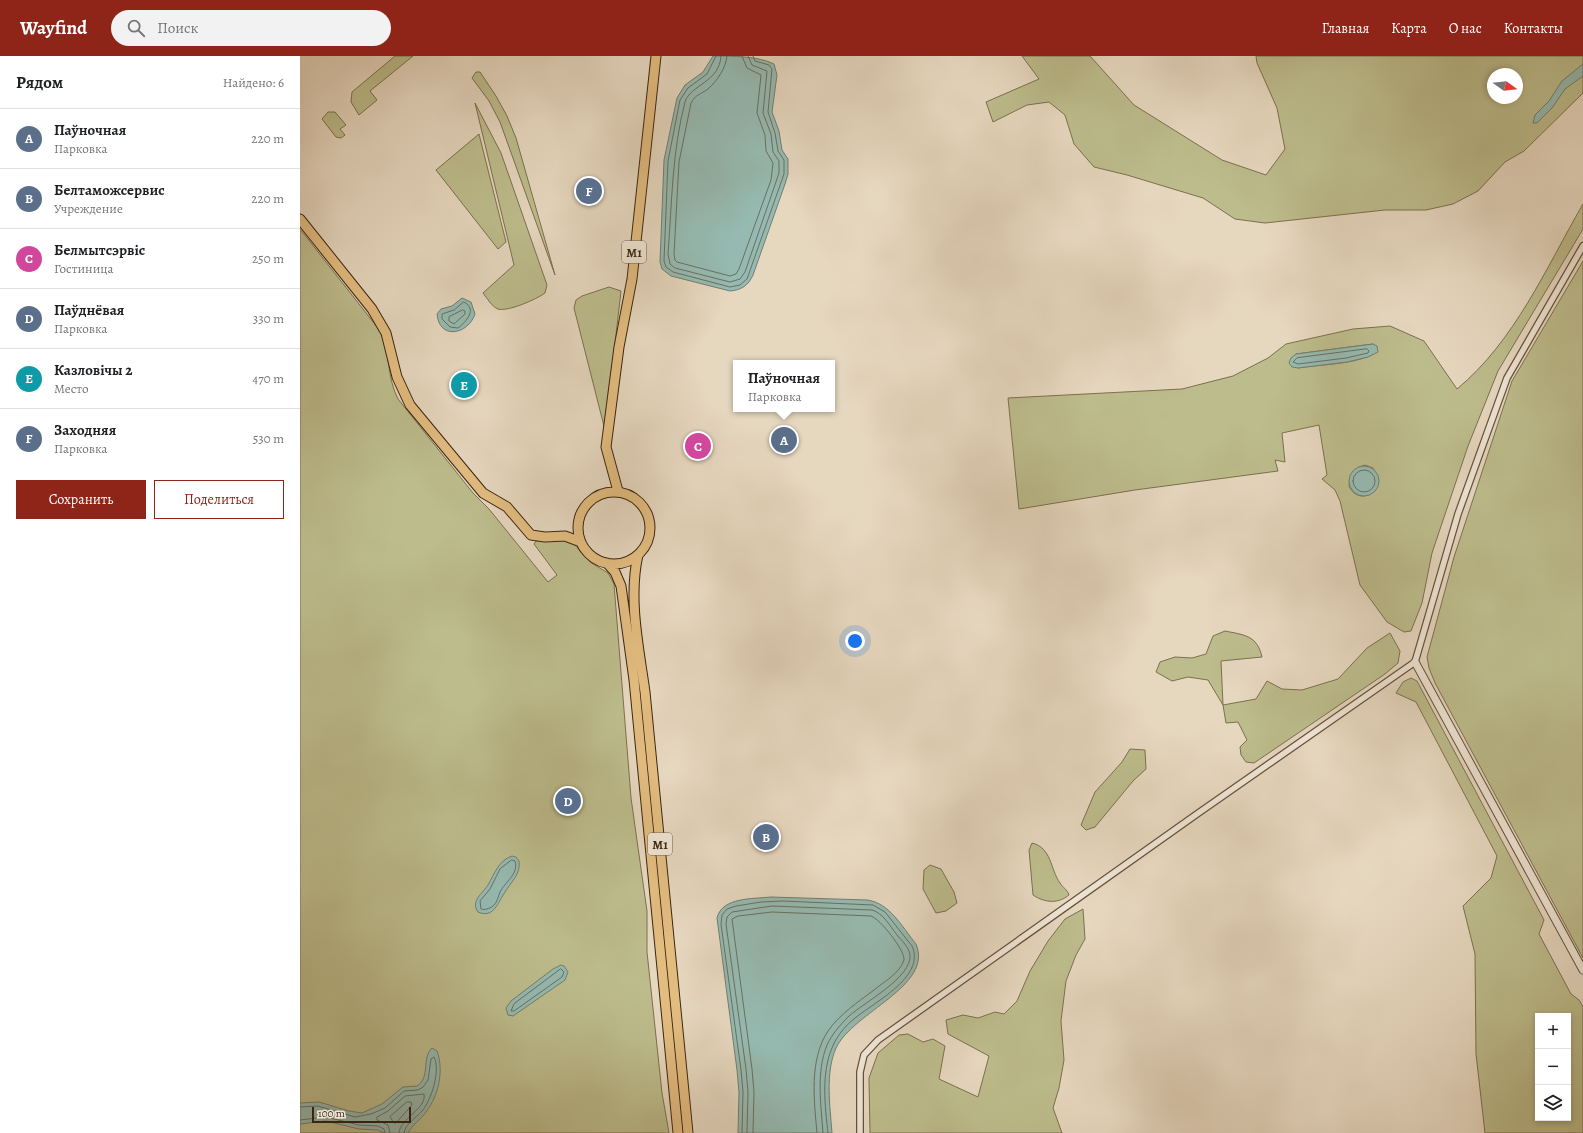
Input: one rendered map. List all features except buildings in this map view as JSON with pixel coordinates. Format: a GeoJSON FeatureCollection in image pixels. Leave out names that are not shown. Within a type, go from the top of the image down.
{"type":"FeatureCollection","features":[{"type":"Feature","properties":{"kind":"highway","name":"М1"},"geometry":{"type":"LineString","coordinates":[[656,56],[632,279],[619,347],[606,447],[618,491],[636,498],[648,514],[650,524],[650,536],[644,548],[638,555],[634,577],[637,629],[645,692],[688,1133]]}},
{"type":"Feature","properties":{"kind":"highway"},"geometry":{"type":"LineString","coordinates":[[300,219],[372,309],[383,325],[397,378],[410,405],[483,493],[506,507],[531,535],[545,537],[565,536],[581,542]]}},
{"type":"Feature","properties":{"kind":"highway"},"geometry":{"type":"LineString","coordinates":[[618,491],[599,494],[584,507],[578,525],[581,542],[587,552],[594,558],[608,563],[625,562],[638,555]]}},
{"type":"Feature","properties":{"kind":"highway","name":"М1"},"geometry":{"type":"LineString","coordinates":[[608,563],[615,572],[621,586],[634,680],[678,1133]]}},
{"type":"Feature","properties":{"kind":"street"},"geometry":{"type":"LineString","coordinates":[[860,1133],[860,1072],[864,1055],[878,1040],[1415,662],[1458,514],[1507,378],[1583,246]]}},
{"type":"Feature","properties":{"kind":"street"},"geometry":{"type":"LineString","coordinates":[[1415,662],[1583,970]]}},
{"type":"Feature","properties":{"kind":"shaded area"},"geometry":{"type":"Polygon","coordinates":[[[395,56],[413,56],[370,91],[377,100],[359,115],[351,102],[352,92],[395,56]]]}},
{"type":"Feature","properties":{"kind":"shaded area"},"geometry":{"type":"Polygon","coordinates":[[[1022,56],[1090,56],[1134,105],[1222,160],[1266,175],[1285,149],[1277,108],[1257,63],[1256,56],[1583,56],[1583,93],[1524,151],[1505,162],[1478,191],[1453,204],[1426,210],[1385,210],[1265,223],[1235,219],[1203,198],[1127,175],[1094,167],[1074,144],[1065,115],[1049,102],[1027,105],[993,122],[986,102],[1039,79],[1022,56]]]}},
{"type":"Feature","properties":{"kind":"shaded area"},"geometry":{"type":"Polygon","coordinates":[[[476,72],[480,72],[496,96],[507,116],[516,138],[555,275],[500,122],[489,101],[472,78],[476,72]]]}},
{"type":"Feature","properties":{"kind":"shaded area"},"geometry":{"type":"Polygon","coordinates":[[[475,103],[501,153],[547,285],[545,293],[541,296],[508,309],[496,308],[483,293],[514,265],[475,103]]]}},
{"type":"Feature","properties":{"kind":"shaded area"},"geometry":{"type":"Polygon","coordinates":[[[328,112],[335,112],[346,125],[340,129],[345,135],[341,138],[336,137],[322,119],[328,112]]]}},
{"type":"Feature","properties":{"kind":"shaded area"},"geometry":{"type":"Polygon","coordinates":[[[479,134],[506,242],[498,249],[436,170],[479,134]]]}},
{"type":"Feature","properties":{"kind":"shaded area"},"geometry":{"type":"Polygon","coordinates":[[[1583,204],[1583,229],[1498,371],[1468,446],[1432,553],[1422,603],[1411,631],[1404,632],[1387,622],[1360,585],[1340,501],[1335,490],[1322,479],[1327,475],[1319,425],[1282,433],[1285,462],[1275,460],[1278,471],[1135,490],[1019,509],[1008,398],[1182,389],[1233,376],[1268,358],[1286,344],[1353,329],[1390,326],[1424,341],[1457,389],[1478,370],[1513,326],[1542,278],[1583,204]],[[1373,344],[1296,354],[1298,368],[1354,361],[1372,355],[1373,344]],[[1365,465],[1353,472],[1349,486],[1352,491],[1361,496],[1365,496],[1374,491],[1378,480],[1373,468],[1365,465]]]}},
{"type":"Feature","properties":{"kind":"shaded area"},"geometry":{"type":"Polygon","coordinates":[[[300,229],[381,332],[386,348],[394,391],[398,399],[473,493],[489,509],[548,582],[557,575],[534,544],[536,541],[560,538],[574,544],[590,562],[608,573],[614,584],[631,798],[647,911],[647,952],[662,1093],[669,1133],[300,1133],[300,229]]]}},
{"type":"Feature","properties":{"kind":"shaded area"},"geometry":{"type":"Polygon","coordinates":[[[1583,261],[1583,958],[1435,683],[1429,668],[1427,657],[1454,557],[1512,381],[1583,261]]]}},
{"type":"Feature","properties":{"kind":"shaded area"},"geometry":{"type":"Polygon","coordinates":[[[609,287],[621,291],[605,430],[574,308],[576,300],[582,296],[609,287]]]}},
{"type":"Feature","properties":{"kind":"shaded area"},"geometry":{"type":"Polygon","coordinates":[[[1225,631],[1249,637],[1257,644],[1262,657],[1221,661],[1223,705],[1208,680],[1188,677],[1172,681],[1156,672],[1160,662],[1175,657],[1192,658],[1206,654],[1213,636],[1225,631]]]}},
{"type":"Feature","properties":{"kind":"shaded area"},"geometry":{"type":"Polygon","coordinates":[[[1390,633],[1400,651],[1398,663],[1385,674],[1254,763],[1246,762],[1241,755],[1240,747],[1247,740],[1238,722],[1226,723],[1223,705],[1256,699],[1267,681],[1282,689],[1302,690],[1338,679],[1367,648],[1390,633]]]}},
{"type":"Feature","properties":{"kind":"shaded area"},"geometry":{"type":"Polygon","coordinates":[[[1411,678],[1417,681],[1544,920],[1539,934],[1571,994],[1579,1000],[1583,1007],[1583,1133],[1485,1133],[1476,1054],[1475,954],[1463,906],[1491,878],[1497,856],[1416,702],[1396,693],[1403,682],[1411,678]]]}},
{"type":"Feature","properties":{"kind":"shaded area"},"geometry":{"type":"Polygon","coordinates":[[[1130,749],[1145,750],[1146,769],[1133,781],[1095,827],[1086,830],[1081,825],[1095,792],[1122,762],[1130,749]]]}},
{"type":"Feature","properties":{"kind":"shaded area"},"geometry":{"type":"Polygon","coordinates":[[[1032,843],[1039,846],[1047,854],[1061,885],[1069,895],[1065,898],[1056,901],[1047,901],[1033,895],[1029,850],[1032,843]]]}},
{"type":"Feature","properties":{"kind":"shaded area"},"geometry":{"type":"Polygon","coordinates":[[[930,865],[941,869],[954,892],[957,903],[946,911],[936,913],[923,889],[924,870],[930,865]]]}},
{"type":"Feature","properties":{"kind":"shaded area"},"geometry":{"type":"Polygon","coordinates":[[[1083,909],[1085,939],[1076,955],[1066,981],[1061,1021],[1064,1060],[1059,1088],[1053,1108],[1062,1133],[870,1133],[869,1078],[878,1053],[899,1035],[908,1034],[923,1042],[933,1039],[945,1046],[939,1079],[978,1097],[989,1056],[948,1034],[946,1020],[963,1015],[978,1018],[995,1012],[1004,1014],[1017,1001],[1030,971],[1048,941],[1065,919],[1083,909]]]}},
{"type":"Feature","properties":{"kind":"water"},"geometry":{"type":"Polygon","coordinates":[[[713,56],[753,58],[768,61],[774,64],[777,75],[772,112],[779,131],[782,150],[788,159],[788,174],[785,184],[753,275],[744,287],[738,290],[730,291],[671,276],[662,269],[660,262],[664,160],[677,98],[685,85],[703,72],[713,56]]]}},
{"type":"Feature","properties":{"kind":"water"},"geometry":{"type":"Polygon","coordinates":[[[1583,64],[1583,76],[1565,89],[1552,108],[1537,123],[1533,123],[1535,115],[1549,101],[1562,81],[1583,64]]]}},
{"type":"Feature","properties":{"kind":"water"},"geometry":{"type":"Polygon","coordinates":[[[462,298],[471,302],[475,314],[466,327],[454,332],[448,331],[443,328],[439,322],[437,314],[441,309],[452,306],[462,298]]]}},
{"type":"Feature","properties":{"kind":"water"},"geometry":{"type":"Polygon","coordinates":[[[1373,344],[1377,346],[1378,352],[1368,357],[1347,362],[1298,368],[1292,367],[1289,363],[1291,358],[1296,354],[1373,344]]]}},
{"type":"Feature","properties":{"kind":"water"},"geometry":{"type":"Polygon","coordinates":[[[1364,466],[1375,470],[1379,481],[1375,492],[1364,496],[1353,492],[1349,481],[1353,470],[1364,466]]]}},
{"type":"Feature","properties":{"kind":"water"},"geometry":{"type":"Polygon","coordinates":[[[512,856],[516,857],[519,861],[515,878],[498,905],[492,911],[483,914],[478,912],[475,904],[478,897],[488,885],[500,864],[512,856]]]}},
{"type":"Feature","properties":{"kind":"water"},"geometry":{"type":"Polygon","coordinates":[[[771,897],[867,900],[875,902],[895,917],[916,944],[918,959],[913,973],[903,986],[858,1022],[845,1035],[836,1048],[830,1068],[829,1079],[829,1101],[832,1133],[738,1133],[739,1092],[737,1070],[717,918],[720,911],[725,906],[739,900],[771,897]]]}},
{"type":"Feature","properties":{"kind":"water"},"geometry":{"type":"Polygon","coordinates":[[[561,965],[564,966],[568,972],[565,980],[513,1016],[508,1015],[506,1008],[511,1001],[553,969],[561,965]]]}},
{"type":"Feature","properties":{"kind":"water"},"geometry":{"type":"Polygon","coordinates":[[[432,1048],[437,1051],[440,1066],[437,1090],[426,1112],[408,1133],[385,1133],[377,1130],[359,1129],[326,1121],[300,1124],[300,1103],[319,1102],[349,1111],[362,1113],[382,1104],[403,1087],[417,1086],[424,1078],[427,1057],[432,1048]]]}},
{"type":"Feature","properties":{"kind":"place","name":"Заходняя"},"geometry":{"type":"Point","coordinates":[589,191]}},
{"type":"Feature","properties":{"kind":"place","name":"Казловічы 2"},"geometry":{"type":"Point","coordinates":[464,385]}},
{"type":"Feature","properties":{"kind":"place","name":"Паўночная"},"geometry":{"type":"Point","coordinates":[784,440]}},
{"type":"Feature","properties":{"kind":"place","name":"Белмытсэрвіс"},"geometry":{"type":"Point","coordinates":[698,446]}},
{"type":"Feature","properties":{"kind":"place","name":"Паўднёвая"},"geometry":{"type":"Point","coordinates":[568,801]}},
{"type":"Feature","properties":{"kind":"place","name":"Белтаможсервис"},"geometry":{"type":"Point","coordinates":[766,837]}}]}
